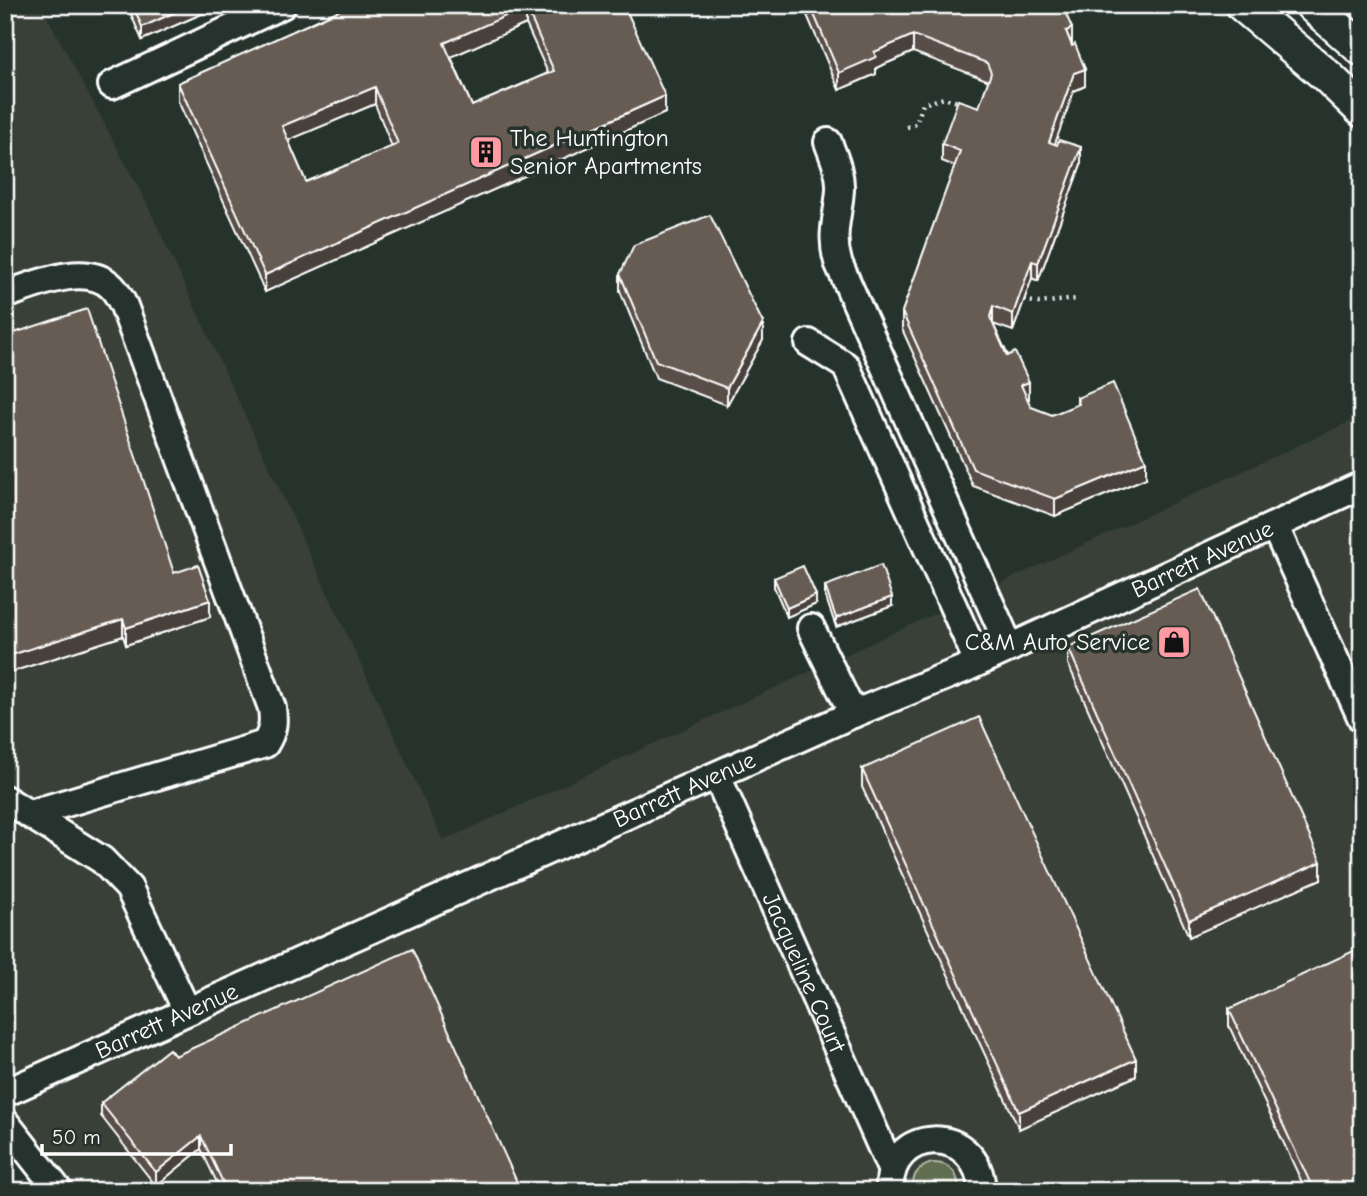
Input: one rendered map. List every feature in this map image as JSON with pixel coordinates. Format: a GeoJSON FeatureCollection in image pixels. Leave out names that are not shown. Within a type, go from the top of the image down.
{"type":"FeatureCollection","features":[{"type":"Feature","properties":{"kind":"main road"},"geometry":{"type":"LineString","coordinates":[[1242,5],[1328,77],[1362,110]]}},
{"type":"Feature","properties":{"kind":"main road"},"geometry":{"type":"LineString","coordinates":[[1312,5],[1362,49]]}},
{"type":"Feature","properties":{"kind":"street"},"geometry":{"type":"LineString","coordinates":[[112,85],[282,5]]}},
{"type":"Feature","properties":{"kind":"street"},"geometry":{"type":"LineString","coordinates":[[828,142],[838,168],[840,190],[833,246],[838,262],[1010,648]]}},
{"type":"Feature","properties":{"kind":"street"},"geometry":{"type":"LineString","coordinates":[[5,295],[55,278],[85,275],[101,279],[114,288],[124,306],[258,669],[272,708],[274,723],[272,734],[265,744],[29,814]]}},
{"type":"Feature","properties":{"kind":"street"},"geometry":{"type":"LineString","coordinates":[[809,343],[846,366],[978,662]]}},
{"type":"Feature","properties":{"kind":"street","name":"Barrett Avenue"},"geometry":{"type":"LineString","coordinates":[[5,1093],[853,714],[1010,648],[1362,485]]}},
{"type":"Feature","properties":{"kind":"street"},"geometry":{"type":"LineString","coordinates":[[1275,527],[1362,719]]}},
{"type":"Feature","properties":{"kind":"street"},"geometry":{"type":"LineString","coordinates":[[810,628],[853,714]]}},
{"type":"Feature","properties":{"kind":"street","name":"Jacqueline Court"},"geometry":{"type":"LineString","coordinates":[[717,776],[891,1181]]}},
{"type":"Feature","properties":{"kind":"street"},"geometry":{"type":"LineString","coordinates":[[5,799],[102,860],[129,888],[187,1011]]}},
{"type":"Feature","properties":{"kind":"street"},"geometry":{"type":"LineString","coordinates":[[5,1122],[58,1191]]}},
{"type":"Feature","properties":{"kind":"street","name":"Jacqueline Court"},"geometry":{"type":"LineString","coordinates":[[891,1181],[899,1158],[909,1148],[922,1141],[937,1139],[952,1142],[965,1150],[975,1161],[981,1175],[982,1191]]}},
{"type":"Feature","properties":{"kind":"path"},"geometry":{"type":"LineString","coordinates":[[907,127],[916,124],[923,104],[944,98],[966,104]]}},
{"type":"Feature","properties":{"kind":"path"},"geometry":{"type":"LineString","coordinates":[[1024,300],[1038,303],[1077,299]]}},
{"type":"Feature","properties":{"kind":"shaded area"},"geometry":{"type":"Polygon","coordinates":[[[5,5],[41,5],[146,202],[443,841],[1362,416],[1362,1191],[78,1191],[5,1098],[5,5]]]}},
{"type":"Feature","properties":{"kind":"green space"},"geometry":{"type":"Polygon","coordinates":[[[932,1163],[944,1164],[952,1170],[957,1179],[958,1191],[913,1191],[913,1181],[917,1173],[932,1163]]]}},
{"type":"Feature","properties":{"kind":"building"},"geometry":{"type":"Polygon","coordinates":[[[133,5],[191,5],[142,27],[133,5]]]}},
{"type":"Feature","properties":{"kind":"building","name":"The Huntington Senior Apartments"},"geometry":{"type":"Polygon","coordinates":[[[351,5],[624,5],[665,96],[265,275],[178,83],[351,5]],[[526,7],[444,43],[472,106],[554,71],[526,7]],[[375,87],[282,126],[306,182],[398,144],[375,87]]]}},
{"type":"Feature","properties":{"kind":"building"},"geometry":{"type":"Polygon","coordinates":[[[810,5],[1062,5],[1072,28],[1066,31],[1072,46],[1075,44],[1085,69],[1074,73],[1049,142],[1057,145],[1059,140],[1081,147],[1038,263],[1032,261],[1013,314],[993,306],[990,317],[1007,356],[1015,352],[1029,382],[1021,385],[1031,407],[1052,415],[1079,404],[1077,398],[1113,383],[1146,461],[1055,499],[973,469],[902,312],[960,151],[942,144],[958,100],[979,107],[991,73],[987,63],[913,35],[874,52],[876,57],[839,73],[810,5]]]}},
{"type":"Feature","properties":{"kind":"building"},"geometry":{"type":"Polygon","coordinates":[[[710,215],[763,323],[727,388],[656,361],[620,274],[634,245],[710,215]]]}},
{"type":"Feature","properties":{"kind":"building"},"geometry":{"type":"Polygon","coordinates":[[[87,309],[174,573],[198,565],[210,600],[126,628],[123,619],[5,657],[5,336],[87,309]]]}},
{"type":"Feature","properties":{"kind":"building"},"geometry":{"type":"Polygon","coordinates":[[[881,565],[892,597],[836,618],[825,586],[881,565]]]}},
{"type":"Feature","properties":{"kind":"building"},"geometry":{"type":"Polygon","coordinates":[[[803,566],[816,595],[787,608],[774,578],[803,566]]]}},
{"type":"Feature","properties":{"kind":"building"},"geometry":{"type":"Polygon","coordinates":[[[1200,589],[1321,862],[1189,920],[1068,647],[1200,589]]]}},
{"type":"Feature","properties":{"kind":"building"},"geometry":{"type":"Polygon","coordinates":[[[979,717],[1136,1059],[1019,1112],[862,769],[979,717]]]}},
{"type":"Feature","properties":{"kind":"building"},"geometry":{"type":"Polygon","coordinates":[[[1362,947],[1362,1191],[1314,1191],[1229,1009],[1362,947]]]}},
{"type":"Feature","properties":{"kind":"building"},"geometry":{"type":"Polygon","coordinates":[[[412,949],[521,1191],[227,1191],[201,1136],[156,1172],[101,1103],[169,1049],[175,1056],[412,949]]]}},
{"type":"Feature","properties":{"kind":"place","name":"The Huntington Senior Apartments"},"geometry":{"type":"Point","coordinates":[486,152]}},
{"type":"Feature","properties":{"kind":"place","name":"C&M Auto Service"},"geometry":{"type":"Point","coordinates":[1174,642]}}]}
